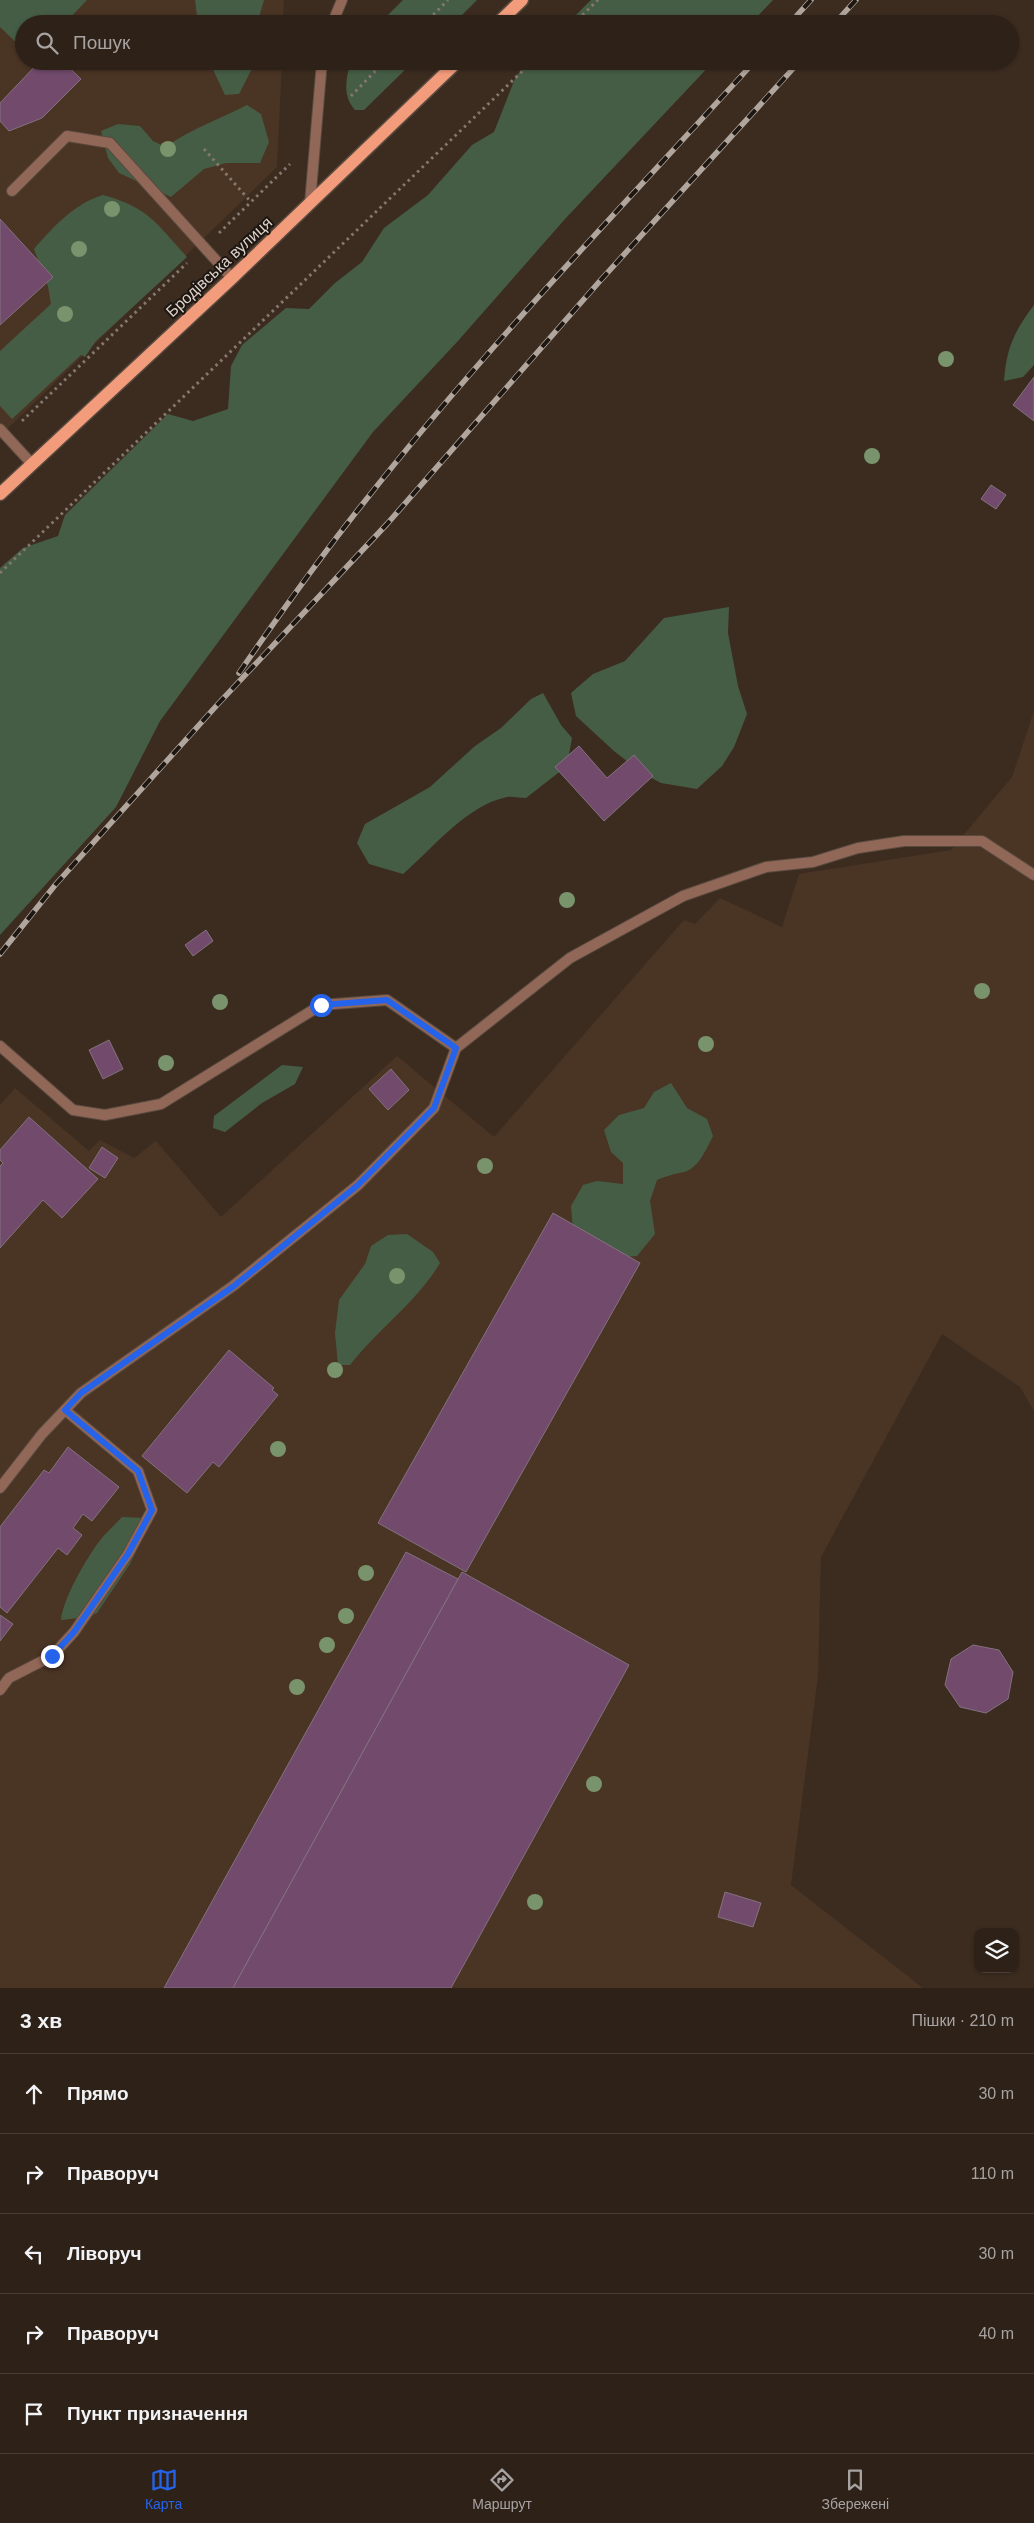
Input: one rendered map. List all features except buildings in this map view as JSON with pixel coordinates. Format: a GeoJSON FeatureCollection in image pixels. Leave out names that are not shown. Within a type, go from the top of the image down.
{"type":"FeatureCollection","features":[{"type":"Feature","properties":{"kind":"main road"},"geometry":{"type":"LineString","coordinates":[[506,15],[522,0]]}},
{"type":"Feature","properties":{"kind":"main road","name":"Бродівська вулиця"},"geometry":{"type":"LineString","coordinates":[[0,494],[232,278],[449,70]]}},
{"type":"Feature","properties":{"kind":"lane"},"geometry":{"type":"LineString","coordinates":[[336,15],[342,0]]}},
{"type":"Feature","properties":{"kind":"lane"},"geometry":{"type":"LineString","coordinates":[[310,203],[321,70]]}},
{"type":"Feature","properties":{"kind":"lane"},"geometry":{"type":"LineString","coordinates":[[12,191],[68,136],[110,143],[232,278]]}},
{"type":"Feature","properties":{"kind":"lane"},"geometry":{"type":"LineString","coordinates":[[3,432],[32,464]]}},
{"type":"Feature","properties":{"kind":"lane"},"geometry":{"type":"LineString","coordinates":[[0,1488],[42,1434],[81,1393],[234,1286],[358,1185],[434,1108],[456,1048],[570,958],[683,896],[766,867],[813,862],[858,848],[904,841],[982,841],[1034,875]]}},
{"type":"Feature","properties":{"kind":"lane"},"geometry":{"type":"LineString","coordinates":[[0,1046],[73,1110],[105,1115],[161,1104],[321,1005],[387,1000],[456,1048]]}},
{"type":"Feature","properties":{"kind":"lane"},"geometry":{"type":"LineString","coordinates":[[0,1690],[9,1678],[52,1656],[74,1632],[128,1554],[152,1510],[138,1471],[65,1410]]}},
{"type":"Feature","properties":{"kind":"path"},"geometry":{"type":"LineString","coordinates":[[433,15],[448,0]]}},
{"type":"Feature","properties":{"kind":"path"},"geometry":{"type":"LineString","coordinates":[[582,15],[598,0]]}},
{"type":"Feature","properties":{"kind":"path"},"geometry":{"type":"LineString","coordinates":[[351,96],[376,70]]}},
{"type":"Feature","properties":{"kind":"path"},"geometry":{"type":"LineString","coordinates":[[0,574],[524,70]]}},
{"type":"Feature","properties":{"kind":"path"},"geometry":{"type":"LineString","coordinates":[[204,149],[251,202]]}},
{"type":"Feature","properties":{"kind":"path"},"geometry":{"type":"LineString","coordinates":[[3,432],[204,247],[293,160]]}},
{"type":"Feature","properties":{"kind":"shaded area"},"geometry":{"type":"Polygon","coordinates":[[[0,0],[284,0],[283,15],[15,15],[15,70],[282,70],[277,167],[0,436],[0,0]]]}},
{"type":"Feature","properties":{"kind":"shaded area"},"geometry":{"type":"Polygon","coordinates":[[[1034,711],[1034,1411],[1020,1387],[942,1334],[821,1557],[818,1676],[791,1885],[923,1988],[0,1988],[0,1105],[15,1088],[89,1151],[100,1140],[134,1158],[156,1141],[221,1217],[397,1056],[494,1137],[684,920],[695,924],[720,898],[782,927],[799,874],[951,850],[1012,777],[1034,711]]]}},
{"type":"Feature","properties":{"kind":"green space"},"geometry":{"type":"Polygon","coordinates":[[[0,0],[87,0],[73,15],[15,15],[15,41],[0,27],[0,0]]]}},
{"type":"Feature","properties":{"kind":"green space"},"geometry":{"type":"Polygon","coordinates":[[[195,0],[264,0],[260,15],[197,15],[195,0]]]}},
{"type":"Feature","properties":{"kind":"green space"},"geometry":{"type":"Polygon","coordinates":[[[403,0],[477,0],[462,15],[388,15],[403,0]]]}},
{"type":"Feature","properties":{"kind":"green space"},"geometry":{"type":"Polygon","coordinates":[[[591,0],[773,0],[759,15],[576,15],[591,0]]]}},
{"type":"Feature","properties":{"kind":"green space"},"geometry":{"type":"Polygon","coordinates":[[[213,70],[251,70],[239,94],[225,95],[213,70]]]}},
{"type":"Feature","properties":{"kind":"green space"},"geometry":{"type":"Polygon","coordinates":[[[349,70],[405,70],[364,110],[355,110],[348,99],[346,87],[349,70]]]}},
{"type":"Feature","properties":{"kind":"green space"},"geometry":{"type":"Polygon","coordinates":[[[522,70],[706,70],[565,219],[457,342],[373,432],[160,721],[116,807],[0,935],[0,568],[23,548],[58,536],[65,515],[168,414],[193,421],[228,409],[231,366],[242,345],[286,308],[309,309],[335,283],[362,262],[384,228],[428,195],[472,145],[494,132],[516,76],[522,70]]]}},
{"type":"Feature","properties":{"kind":"green space"},"geometry":{"type":"Polygon","coordinates":[[[247,105],[261,114],[269,142],[260,163],[226,163],[204,169],[171,197],[119,173],[108,158],[101,131],[118,124],[140,126],[153,141],[166,147],[195,129],[247,105]]]}},
{"type":"Feature","properties":{"kind":"green space"},"geometry":{"type":"Polygon","coordinates":[[[103,195],[131,205],[151,218],[187,257],[95,342],[85,357],[81,355],[12,419],[0,406],[0,351],[51,304],[48,286],[34,249],[65,217],[83,204],[103,195]]]}},
{"type":"Feature","properties":{"kind":"green space"},"geometry":{"type":"Polygon","coordinates":[[[1034,305],[1034,365],[1023,377],[1004,381],[1009,349],[1017,331],[1034,305]]]}},
{"type":"Feature","properties":{"kind":"green space"},"geometry":{"type":"Polygon","coordinates":[[[729,607],[728,633],[738,686],[747,714],[734,747],[722,766],[697,789],[661,783],[642,773],[614,751],[576,716],[571,693],[593,674],[625,661],[664,618],[729,607]]]}},
{"type":"Feature","properties":{"kind":"green space"},"geometry":{"type":"Polygon","coordinates":[[[543,693],[561,725],[572,738],[567,766],[526,798],[507,797],[492,802],[464,818],[403,874],[369,864],[357,843],[365,824],[430,787],[475,746],[501,728],[531,699],[543,693]]]}},
{"type":"Feature","properties":{"kind":"green space"},"geometry":{"type":"Polygon","coordinates":[[[282,1065],[303,1067],[295,1084],[262,1103],[225,1132],[213,1128],[214,1116],[282,1065]]]}},
{"type":"Feature","properties":{"kind":"green space"},"geometry":{"type":"Polygon","coordinates":[[[671,1083],[687,1108],[707,1119],[713,1136],[702,1157],[694,1167],[657,1180],[650,1201],[655,1234],[637,1256],[610,1258],[573,1231],[571,1206],[583,1185],[597,1181],[623,1184],[623,1163],[611,1152],[604,1130],[619,1115],[644,1108],[654,1092],[671,1083]]]}},
{"type":"Feature","properties":{"kind":"green space"},"geometry":{"type":"Polygon","coordinates":[[[407,1234],[433,1252],[440,1263],[420,1291],[350,1365],[338,1365],[335,1333],[339,1300],[365,1264],[371,1246],[388,1235],[407,1234]]]}},
{"type":"Feature","properties":{"kind":"green space"},"geometry":{"type":"Polygon","coordinates":[[[122,1517],[144,1518],[150,1523],[130,1564],[97,1613],[87,1617],[61,1620],[75,1580],[100,1540],[122,1517]]]}},
{"type":"Feature","properties":{"kind":"railway"},"geometry":{"type":"LineString","coordinates":[[797,15],[811,0]]}},
{"type":"Feature","properties":{"kind":"railway"},"geometry":{"type":"LineString","coordinates":[[842,15],[856,0]]}},
{"type":"Feature","properties":{"kind":"railway"},"geometry":{"type":"LineString","coordinates":[[239,673],[332,543],[458,388],[747,70]]}},
{"type":"Feature","properties":{"kind":"railway"},"geometry":{"type":"LineString","coordinates":[[0,954],[56,884],[218,704],[387,524],[599,282],[792,70]]}},
{"type":"Feature","properties":{"kind":"route"},"geometry":{"type":"LineString","coordinates":[[52,1656],[74,1632],[94,1600],[128,1554],[152,1510],[138,1471],[65,1410],[81,1393],[234,1286],[358,1185],[434,1108],[456,1048],[387,1000],[321,1005]]}}]}
